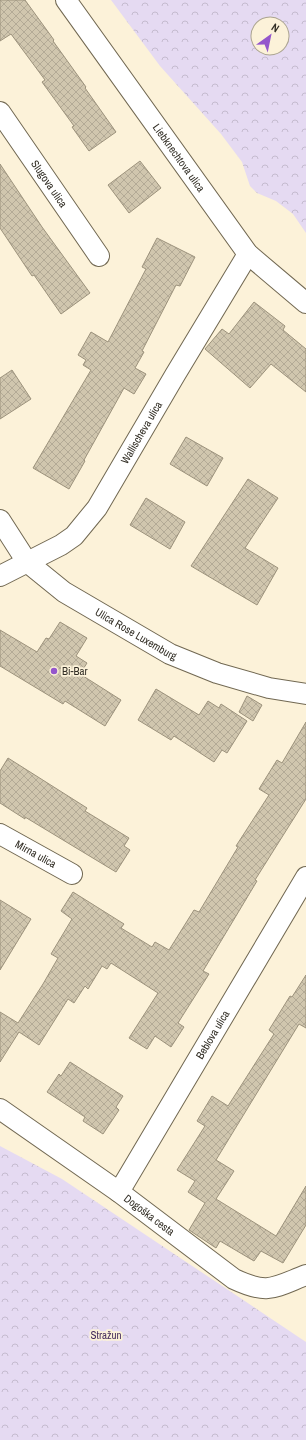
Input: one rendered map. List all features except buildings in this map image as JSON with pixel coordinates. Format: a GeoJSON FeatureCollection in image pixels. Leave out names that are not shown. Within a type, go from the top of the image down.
{"type":"FeatureCollection","features":[{"type":"Feature","properties":{"kind":"street","name":"Liebknechtova ulica"},"geometry":{"type":"LineString","coordinates":[[66,0],[248,254],[306,303]]}},
{"type":"Feature","properties":{"kind":"street","name":"Slugova ulica"},"geometry":{"type":"LineString","coordinates":[[0,112],[99,256]]}},
{"type":"Feature","properties":{"kind":"street","name":"Wallischeva ulica"},"geometry":{"type":"LineString","coordinates":[[0,576],[61,545],[74,536],[97,508],[174,375],[248,254]]}},
{"type":"Feature","properties":{"kind":"street","name":"Ulica Rose Luxemburg"},"geometry":{"type":"LineString","coordinates":[[0,520],[27,562],[64,592],[170,654],[224,675],[269,688],[306,694]]}},
{"type":"Feature","properties":{"kind":"street","name":"Mirna ulica"},"geometry":{"type":"LineString","coordinates":[[0,834],[72,874]]}},
{"type":"Feature","properties":{"kind":"street","name":"Beblova ulica"},"geometry":{"type":"LineString","coordinates":[[119,1192],[306,877]]}},
{"type":"Feature","properties":{"kind":"street","name":"Dogoška cesta"},"geometry":{"type":"LineString","coordinates":[[0,1109],[119,1192],[234,1279],[250,1286],[262,1289],[273,1288],[306,1274]]}},
{"type":"Feature","properties":{"kind":"green space"},"geometry":{"type":"Polygon","coordinates":[[[111,0],[306,0],[306,233],[293,214],[276,201],[257,193],[250,186],[242,162],[221,134],[160,66],[111,0]]]}},
{"type":"Feature","properties":{"kind":"green space","name":"Stražun"},"geometry":{"type":"Polygon","coordinates":[[[0,1146],[62,1179],[306,1342],[306,1440],[0,1440],[0,1146]]]}},
{"type":"Feature","properties":{"kind":"place","name":"Bi-Bar"},"geometry":{"type":"Point","coordinates":[54,671]}}]}
